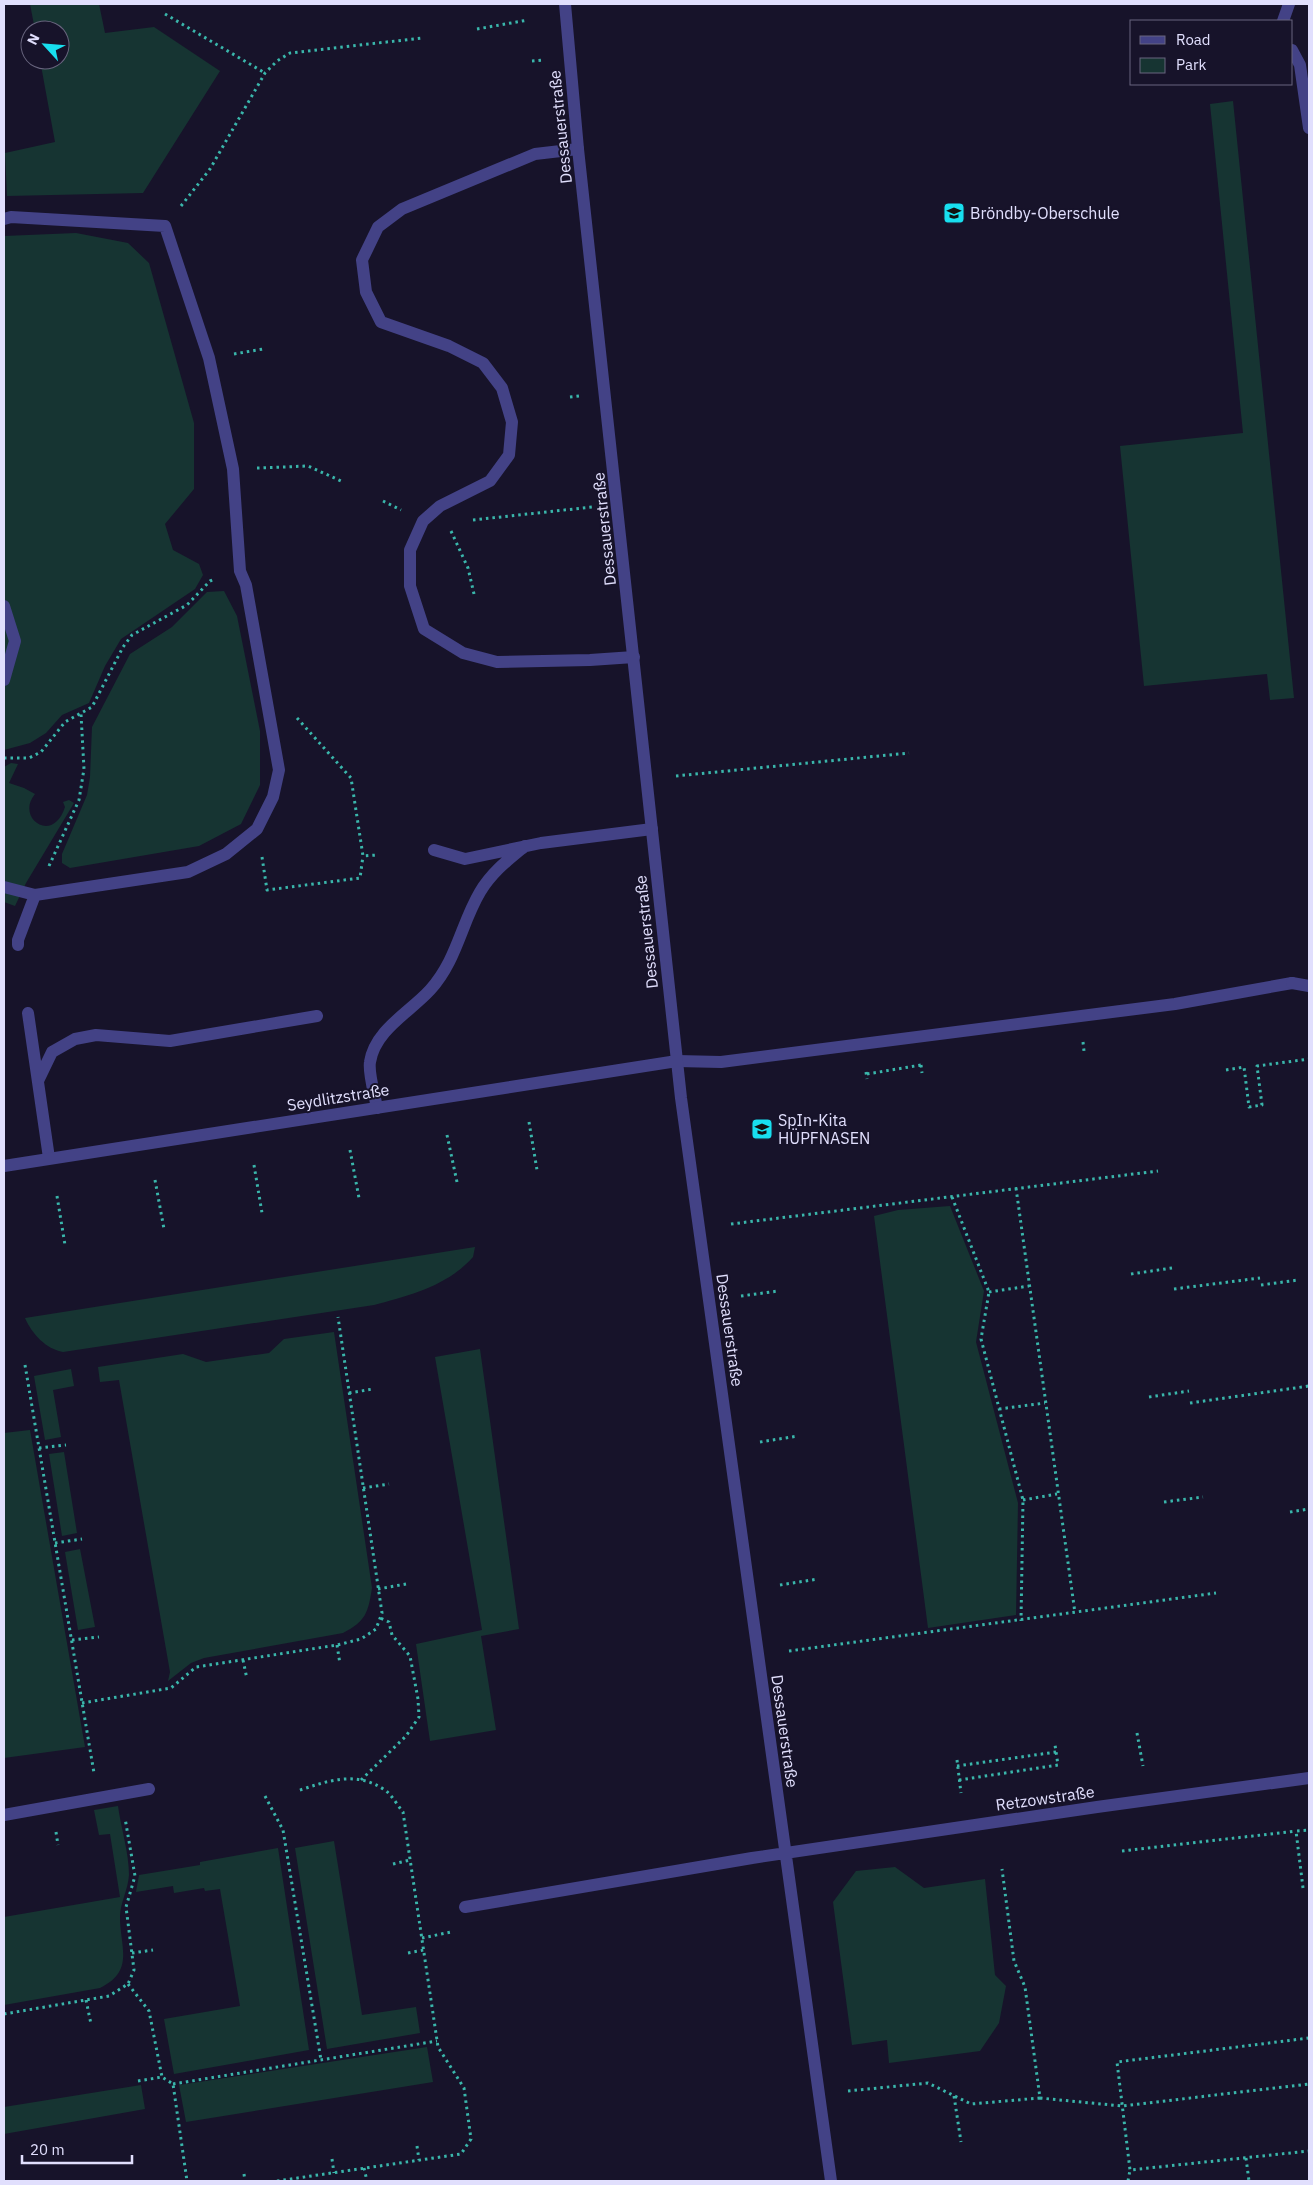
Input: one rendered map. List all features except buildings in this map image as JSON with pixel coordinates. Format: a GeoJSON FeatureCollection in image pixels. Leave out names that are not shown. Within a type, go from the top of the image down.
{"type":"FeatureCollection","features":[{"type":"Feature","properties":{"kind":"street","name":"Dessauerstraße"},"geometry":{"type":"LineString","coordinates":[[565,4],[578,149],[677,1061],[830,2181]]}},
{"type":"Feature","properties":{"kind":"street"},"geometry":{"type":"LineString","coordinates":[[1283,20],[1289,4]]}},
{"type":"Feature","properties":{"kind":"street"},"geometry":{"type":"LineString","coordinates":[[1293,52],[1300,65],[1309,128]]}},
{"type":"Feature","properties":{"kind":"street"},"geometry":{"type":"LineString","coordinates":[[578,149],[535,154],[402,209],[378,227],[362,260],[366,292],[381,322],[449,346],[483,363],[502,388],[512,422],[509,455],[490,481],[440,506],[423,522],[410,550],[410,586],[424,629],[463,653],[497,662],[634,657]]}},
{"type":"Feature","properties":{"kind":"street"},"geometry":{"type":"LineString","coordinates":[[4,219],[11,217],[165,226],[209,358],[233,469],[240,571],[246,585],[279,770],[273,797],[257,829],[226,854],[188,872],[35,895],[4,888]]}},
{"type":"Feature","properties":{"kind":"street"},"geometry":{"type":"LineString","coordinates":[[4,606],[15,641],[4,680]]}},
{"type":"Feature","properties":{"kind":"street"},"geometry":{"type":"LineString","coordinates":[[434,850],[465,859],[526,846],[652,829]]}},
{"type":"Feature","properties":{"kind":"street"},"geometry":{"type":"LineString","coordinates":[[377,1108],[370,1063],[378,1042],[397,1020],[430,989],[449,964],[479,893],[494,872],[526,846]]}},
{"type":"Feature","properties":{"kind":"street"},"geometry":{"type":"LineString","coordinates":[[18,944],[35,895]]}},
{"type":"Feature","properties":{"kind":"street","name":"Seydlitzstraße"},"geometry":{"type":"LineString","coordinates":[[4,1166],[677,1061],[721,1062],[1175,1004],[1292,983],[1309,986]]}},
{"type":"Feature","properties":{"kind":"street"},"geometry":{"type":"LineString","coordinates":[[28,1014],[49,1158]]}},
{"type":"Feature","properties":{"kind":"street"},"geometry":{"type":"LineString","coordinates":[[38,1082],[52,1052],[75,1038],[96,1035],[170,1041],[316,1016]]}},
{"type":"Feature","properties":{"kind":"street","name":"Retzowstraße"},"geometry":{"type":"LineString","coordinates":[[786,1854],[1097,1807],[1309,1778]]}},
{"type":"Feature","properties":{"kind":"street"},"geometry":{"type":"LineString","coordinates":[[4,1815],[149,1790]]}},
{"type":"Feature","properties":{"kind":"street"},"geometry":{"type":"LineString","coordinates":[[465,1907],[786,1854]]}},
{"type":"Feature","properties":{"kind":"path"},"geometry":{"type":"LineString","coordinates":[[165,14],[265,73]]}},
{"type":"Feature","properties":{"kind":"path"},"geometry":{"type":"LineString","coordinates":[[477,29],[528,20]]}},
{"type":"Feature","properties":{"kind":"path"},"geometry":{"type":"LineString","coordinates":[[165,226],[210,169],[265,73],[277,61],[290,53],[422,38]]}},
{"type":"Feature","properties":{"kind":"path"},"geometry":{"type":"LineString","coordinates":[[233,469],[308,466],[341,481]]}},
{"type":"Feature","properties":{"kind":"path"},"geometry":{"type":"LineString","coordinates":[[383,501],[423,522]]}},
{"type":"Feature","properties":{"kind":"path"},"geometry":{"type":"LineString","coordinates":[[471,520],[600,507]]}},
{"type":"Feature","properties":{"kind":"path"},"geometry":{"type":"LineString","coordinates":[[458,527],[451,530],[468,568],[474,594]]}},
{"type":"Feature","properties":{"kind":"path"},"geometry":{"type":"LineString","coordinates":[[4,758],[29,758],[41,752],[65,722],[92,708],[123,647],[132,635],[187,605],[210,581],[240,571]]}},
{"type":"Feature","properties":{"kind":"path"},"geometry":{"type":"LineString","coordinates":[[257,829],[268,890],[360,878],[363,856],[351,778],[279,699],[267,700]]}},
{"type":"Feature","properties":{"kind":"path"},"geometry":{"type":"LineString","coordinates":[[35,895],[79,800],[84,769],[81,714]]}},
{"type":"Feature","properties":{"kind":"path"},"geometry":{"type":"LineString","coordinates":[[676,776],[909,753]]}},
{"type":"Feature","properties":{"kind":"path"},"geometry":{"type":"LineString","coordinates":[[363,856],[377,855]]}},
{"type":"Feature","properties":{"kind":"path"},"geometry":{"type":"LineString","coordinates":[[1226,1070],[1244,1067],[1249,1107],[1262,1105],[1257,1066],[1309,1059]]}},
{"type":"Feature","properties":{"kind":"path"},"geometry":{"type":"LineString","coordinates":[[867,1074],[921,1065]]}},
{"type":"Feature","properties":{"kind":"path"},"geometry":{"type":"LineString","coordinates":[[866,1069],[867,1080]]}},
{"type":"Feature","properties":{"kind":"path"},"geometry":{"type":"LineString","coordinates":[[529,1122],[538,1170]]}},
{"type":"Feature","properties":{"kind":"path"},"geometry":{"type":"LineString","coordinates":[[447,1135],[456,1182]]}},
{"type":"Feature","properties":{"kind":"path"},"geometry":{"type":"LineString","coordinates":[[350,1150],[359,1198]]}},
{"type":"Feature","properties":{"kind":"path"},"geometry":{"type":"LineString","coordinates":[[254,1165],[262,1213]]}},
{"type":"Feature","properties":{"kind":"path"},"geometry":{"type":"LineString","coordinates":[[731,1224],[1158,1171]]}},
{"type":"Feature","properties":{"kind":"path"},"geometry":{"type":"LineString","coordinates":[[155,1180],[164,1229]]}},
{"type":"Feature","properties":{"kind":"path"},"geometry":{"type":"LineString","coordinates":[[1016,1188],[1075,1613]]}},
{"type":"Feature","properties":{"kind":"path"},"geometry":{"type":"LineString","coordinates":[[57,1196],[65,1245]]}},
{"type":"Feature","properties":{"kind":"path"},"geometry":{"type":"LineString","coordinates":[[952,1197],[988,1292],[981,1340],[1023,1500],[1021,1620]]}},
{"type":"Feature","properties":{"kind":"path"},"geometry":{"type":"LineString","coordinates":[[1131,1274],[1172,1268]]}},
{"type":"Feature","properties":{"kind":"path"},"geometry":{"type":"LineString","coordinates":[[1174,1289],[1260,1278]]}},
{"type":"Feature","properties":{"kind":"path"},"geometry":{"type":"LineString","coordinates":[[1261,1285],[1298,1280]]}},
{"type":"Feature","properties":{"kind":"path"},"geometry":{"type":"LineString","coordinates":[[988,1292],[1029,1286]]}},
{"type":"Feature","properties":{"kind":"path"},"geometry":{"type":"LineString","coordinates":[[741,1296],[778,1290]]}},
{"type":"Feature","properties":{"kind":"path"},"geometry":{"type":"LineString","coordinates":[[82,1702],[170,1688],[196,1667],[337,1645],[361,1639],[376,1629],[382,1613],[338,1317]]}},
{"type":"Feature","properties":{"kind":"path"},"geometry":{"type":"LineString","coordinates":[[25,1365],[98,1798]]}},
{"type":"Feature","properties":{"kind":"path"},"geometry":{"type":"LineString","coordinates":[[1190,1403],[1309,1386]]}},
{"type":"Feature","properties":{"kind":"path"},"geometry":{"type":"LineString","coordinates":[[349,1392],[373,1389]]}},
{"type":"Feature","properties":{"kind":"path"},"geometry":{"type":"LineString","coordinates":[[1149,1396],[1189,1391]]}},
{"type":"Feature","properties":{"kind":"path"},"geometry":{"type":"LineString","coordinates":[[999,1409],[1045,1402]]}},
{"type":"Feature","properties":{"kind":"path"},"geometry":{"type":"LineString","coordinates":[[760,1442],[798,1436]]}},
{"type":"Feature","properties":{"kind":"path"},"geometry":{"type":"LineString","coordinates":[[39,1448],[66,1445]]}},
{"type":"Feature","properties":{"kind":"path"},"geometry":{"type":"LineString","coordinates":[[363,1488],[389,1484]]}},
{"type":"Feature","properties":{"kind":"path"},"geometry":{"type":"LineString","coordinates":[[1023,1500],[1057,1494]]}},
{"type":"Feature","properties":{"kind":"path"},"geometry":{"type":"LineString","coordinates":[[1164,1502],[1203,1496]]}},
{"type":"Feature","properties":{"kind":"path"},"geometry":{"type":"LineString","coordinates":[[1290,1512],[1309,1509]]}},
{"type":"Feature","properties":{"kind":"path"},"geometry":{"type":"LineString","coordinates":[[55,1543],[82,1539]]}},
{"type":"Feature","properties":{"kind":"path"},"geometry":{"type":"LineString","coordinates":[[780,1585],[818,1579]]}},
{"type":"Feature","properties":{"kind":"path"},"geometry":{"type":"LineString","coordinates":[[378,1589],[406,1584]]}},
{"type":"Feature","properties":{"kind":"path"},"geometry":{"type":"LineString","coordinates":[[789,1651],[1216,1593]]}},
{"type":"Feature","properties":{"kind":"path"},"geometry":{"type":"LineString","coordinates":[[361,1780],[406,1736],[419,1717],[410,1656],[392,1635],[388,1622],[380,1618]]}},
{"type":"Feature","properties":{"kind":"path"},"geometry":{"type":"LineString","coordinates":[[72,1640],[99,1637]]}},
{"type":"Feature","properties":{"kind":"path"},"geometry":{"type":"LineString","coordinates":[[337,1645],[340,1664]]}},
{"type":"Feature","properties":{"kind":"path"},"geometry":{"type":"LineString","coordinates":[[243,1660],[247,1679]]}},
{"type":"Feature","properties":{"kind":"path"},"geometry":{"type":"LineString","coordinates":[[1138,1733],[1143,1766]]}},
{"type":"Feature","properties":{"kind":"path"},"geometry":{"type":"LineString","coordinates":[[959,1780],[1058,1765],[1054,1745]]}},
{"type":"Feature","properties":{"kind":"path"},"geometry":{"type":"LineString","coordinates":[[957,1766],[1056,1752]]}},
{"type":"Feature","properties":{"kind":"path"},"geometry":{"type":"LineString","coordinates":[[957,1760],[961,1793]]}},
{"type":"Feature","properties":{"kind":"path"},"geometry":{"type":"LineString","coordinates":[[277,2181],[460,2154],[471,2139],[464,2088],[438,2047],[403,1812],[386,1791],[361,1780],[336,1778],[297,1791]]}},
{"type":"Feature","properties":{"kind":"path"},"geometry":{"type":"LineString","coordinates":[[4,2014],[109,1996],[128,1984],[134,1970],[126,1907],[135,1876],[120,1794]]}},
{"type":"Feature","properties":{"kind":"path"},"geometry":{"type":"LineString","coordinates":[[265,1796],[283,1830],[321,2060]]}},
{"type":"Feature","properties":{"kind":"path"},"geometry":{"type":"LineString","coordinates":[[55,1828],[58,1845]]}},
{"type":"Feature","properties":{"kind":"path"},"geometry":{"type":"LineString","coordinates":[[1122,1851],[1309,1830]]}},
{"type":"Feature","properties":{"kind":"path"},"geometry":{"type":"LineString","coordinates":[[1296,1831],[1303,1888]]}},
{"type":"Feature","properties":{"kind":"path"},"geometry":{"type":"LineString","coordinates":[[393,1864],[410,1860]]}},
{"type":"Feature","properties":{"kind":"path"},"geometry":{"type":"LineString","coordinates":[[1002,1870],[1014,1961],[1025,1987],[1040,2098]]}},
{"type":"Feature","properties":{"kind":"path"},"geometry":{"type":"LineString","coordinates":[[422,1938],[451,1932]]}},
{"type":"Feature","properties":{"kind":"path"},"geometry":{"type":"LineString","coordinates":[[132,1953],[153,1950]]}},
{"type":"Feature","properties":{"kind":"path"},"geometry":{"type":"LineString","coordinates":[[408,1953],[424,1950]]}},
{"type":"Feature","properties":{"kind":"path"},"geometry":{"type":"LineString","coordinates":[[128,1984],[149,2011],[162,2077]]}},
{"type":"Feature","properties":{"kind":"path"},"geometry":{"type":"LineString","coordinates":[[86,2000],[91,2024]]}},
{"type":"Feature","properties":{"kind":"path"},"geometry":{"type":"LineString","coordinates":[[1128,2181],[1130,2170],[1117,2062],[1309,2038]]}},
{"type":"Feature","properties":{"kind":"path"},"geometry":{"type":"LineString","coordinates":[[138,2080],[162,2077],[173,2084],[437,2041]]}},
{"type":"Feature","properties":{"kind":"path"},"geometry":{"type":"LineString","coordinates":[[848,2091],[928,2083],[971,2104],[1040,2098],[1122,2106],[1309,2084]]}},
{"type":"Feature","properties":{"kind":"path"},"geometry":{"type":"LineString","coordinates":[[173,2084],[187,2181]]}},
{"type":"Feature","properties":{"kind":"path"},"geometry":{"type":"LineString","coordinates":[[954,2096],[960,2142]]}},
{"type":"Feature","properties":{"kind":"path"},"geometry":{"type":"LineString","coordinates":[[417,2146],[419,2160]]}},
{"type":"Feature","properties":{"kind":"path"},"geometry":{"type":"LineString","coordinates":[[1130,2170],[1309,2151]]}},
{"type":"Feature","properties":{"kind":"path"},"geometry":{"type":"LineString","coordinates":[[1246,2158],[1249,2181]]}},
{"type":"Feature","properties":{"kind":"path"},"geometry":{"type":"LineString","coordinates":[[332,2160],[334,2172]]}},
{"type":"Feature","properties":{"kind":"path"},"geometry":{"type":"LineString","coordinates":[[364,2168],[367,2181]]}},
{"type":"Feature","properties":{"kind":"path"},"geometry":{"type":"LineString","coordinates":[[244,2174],[245,2181]]}},
{"type":"Feature","properties":{"kind":"green space"},"geometry":{"type":"Polygon","coordinates":[[[30,4],[99,4],[105,33],[154,27],[220,71],[143,193],[7,196],[5,153],[55,142],[42,70],[70,70],[70,20],[33,20],[30,4]]]}},
{"type":"Feature","properties":{"kind":"green space"},"geometry":{"type":"Polygon","coordinates":[[[1233,101],[1294,698],[1270,700],[1267,674],[1144,686],[1120,446],[1243,433],[1210,104],[1233,101]]]}},
{"type":"Feature","properties":{"kind":"green space"},"geometry":{"type":"Polygon","coordinates":[[[76,233],[128,243],[149,263],[194,423],[194,489],[165,524],[173,550],[199,564],[203,575],[195,589],[121,639],[105,666],[89,703],[62,715],[46,733],[30,743],[4,750],[4,236],[76,233]]]}},
{"type":"Feature","properties":{"kind":"green space"},"geometry":{"type":"Polygon","coordinates":[[[224,591],[237,616],[260,731],[260,785],[241,824],[199,846],[70,868],[62,863],[62,854],[87,795],[90,777],[92,727],[130,654],[172,627],[207,592],[224,591]]]}},
{"type":"Feature","properties":{"kind":"green space"},"geometry":{"type":"Polygon","coordinates":[[[11,763],[18,764],[9,783],[35,794],[30,803],[30,811],[33,819],[38,824],[45,826],[52,824],[59,818],[65,807],[63,802],[69,800],[74,803],[26,883],[15,906],[4,902],[4,767],[11,763]]]}},
{"type":"Feature","properties":{"kind":"green space"},"geometry":{"type":"Polygon","coordinates":[[[950,1206],[984,1291],[976,1342],[1018,1503],[1016,1615],[928,1628],[874,1216],[898,1210],[950,1206]]]}},
{"type":"Feature","properties":{"kind":"green space"},"geometry":{"type":"Polygon","coordinates":[[[475,1247],[473,1257],[463,1267],[440,1282],[415,1293],[374,1305],[63,1352],[51,1348],[40,1340],[25,1318],[475,1247]]]}},
{"type":"Feature","properties":{"kind":"green space"},"geometry":{"type":"Polygon","coordinates":[[[334,1332],[372,1588],[365,1615],[351,1629],[343,1633],[204,1658],[191,1663],[168,1681],[170,1672],[119,1380],[100,1382],[98,1367],[183,1354],[206,1362],[269,1353],[284,1339],[334,1332]]]}},
{"type":"Feature","properties":{"kind":"green space"},"geometry":{"type":"Polygon","coordinates":[[[480,1349],[519,1629],[481,1636],[496,1730],[430,1741],[416,1644],[482,1630],[435,1357],[480,1349]]]}},
{"type":"Feature","properties":{"kind":"green space"},"geometry":{"type":"Polygon","coordinates":[[[71,1369],[74,1386],[53,1390],[61,1437],[45,1440],[34,1376],[71,1369]]]}},
{"type":"Feature","properties":{"kind":"green space"},"geometry":{"type":"Polygon","coordinates":[[[30,1430],[85,1747],[4,1758],[4,1433],[30,1430]]]}},
{"type":"Feature","properties":{"kind":"green space"},"geometry":{"type":"Polygon","coordinates":[[[64,1452],[77,1533],[62,1536],[49,1454],[64,1452]]]}},
{"type":"Feature","properties":{"kind":"green space"},"geometry":{"type":"Polygon","coordinates":[[[80,1549],[95,1627],[78,1630],[65,1552],[80,1549]]]}},
{"type":"Feature","properties":{"kind":"green space"},"geometry":{"type":"Polygon","coordinates":[[[118,1806],[128,1858],[129,1875],[120,1912],[123,1957],[122,1966],[118,1974],[100,1988],[4,2005],[4,1917],[120,1897],[110,1834],[99,1835],[94,1810],[118,1806]]]}},
{"type":"Feature","properties":{"kind":"green space"},"geometry":{"type":"Polygon","coordinates":[[[334,1841],[362,2015],[416,2007],[420,2033],[327,2049],[295,1848],[334,1841]]]}},
{"type":"Feature","properties":{"kind":"green space"},"geometry":{"type":"Polygon","coordinates":[[[278,1848],[309,2050],[174,2074],[164,2019],[240,2006],[220,1889],[205,1891],[204,1888],[174,1893],[173,1886],[136,1892],[139,1875],[200,1865],[200,1862],[278,1848]]]}},
{"type":"Feature","properties":{"kind":"green space"},"geometry":{"type":"Polygon","coordinates":[[[895,1867],[924,1888],[985,1879],[995,1975],[1006,1986],[999,2023],[980,2051],[889,2063],[887,2040],[852,2045],[833,1902],[856,1871],[895,1867]]]}},
{"type":"Feature","properties":{"kind":"green space"},"geometry":{"type":"Polygon","coordinates":[[[427,2047],[433,2082],[186,2122],[179,2085],[427,2047]]]}},
{"type":"Feature","properties":{"kind":"green space"},"geometry":{"type":"Polygon","coordinates":[[[141,2085],[145,2109],[4,2134],[4,2107],[141,2085]]]}},
{"type":"Feature","properties":{"kind":"place","name":"Bröndby-Oberschule"},"geometry":{"type":"Point","coordinates":[954,213]}},
{"type":"Feature","properties":{"kind":"place","name":"SpIn-Kita HÜPFNASEN"},"geometry":{"type":"Point","coordinates":[762,1129]}}]}
